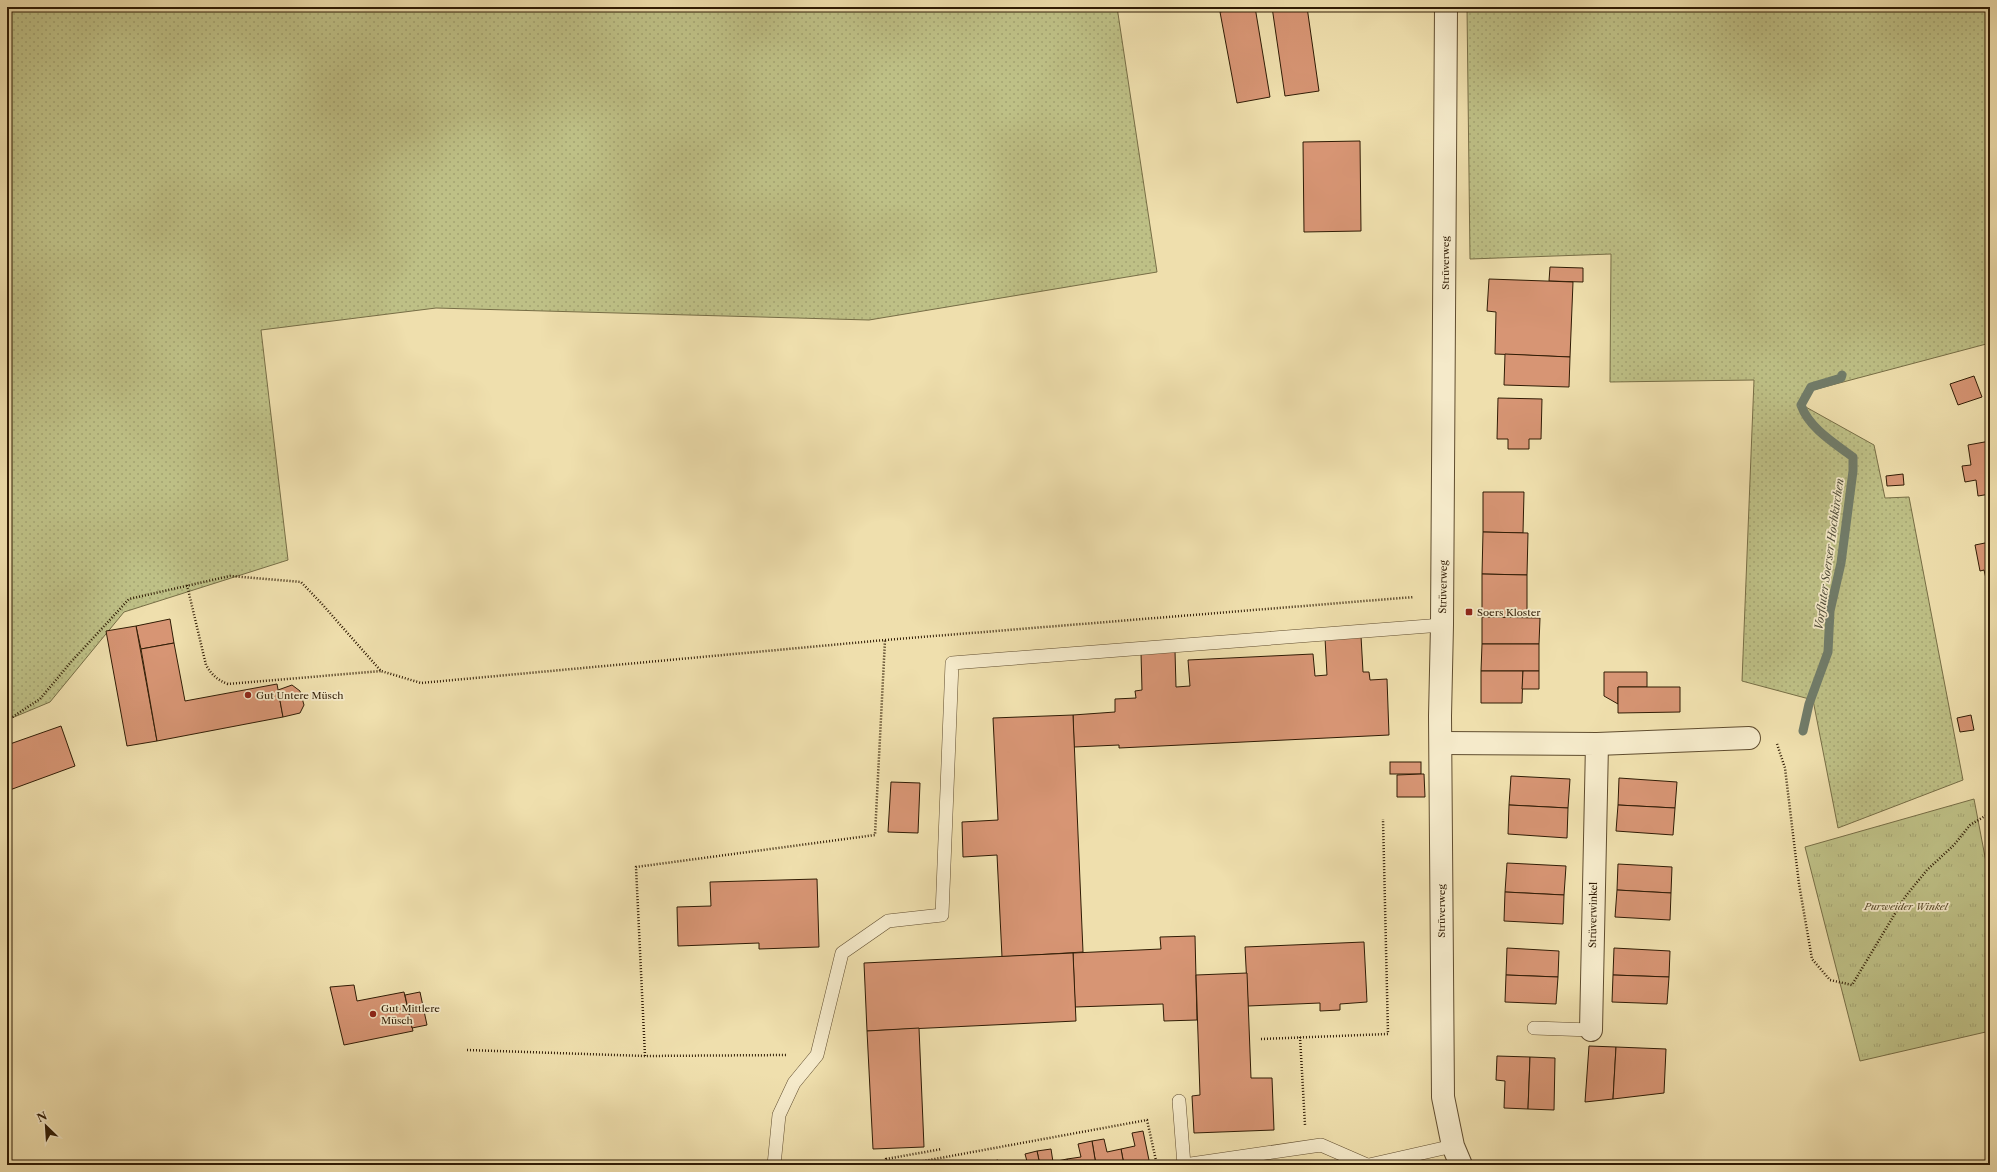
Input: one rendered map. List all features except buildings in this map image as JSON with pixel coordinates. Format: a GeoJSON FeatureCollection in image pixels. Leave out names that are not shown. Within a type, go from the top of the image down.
{"type":"FeatureCollection","features":[{"type":"Feature","properties":{"kind":"street","name":"Strüverweg"},"geometry":{"type":"LineString","coordinates":[[1446,7],[1441,743],[1443,1097],[1457,1156]]}},
{"type":"Feature","properties":{"kind":"street"},"geometry":{"type":"LineString","coordinates":[[1441,743],[1597,744],[1749,738]]}},
{"type":"Feature","properties":{"kind":"street","name":"Strüverwinkel"},"geometry":{"type":"LineString","coordinates":[[1591,1030],[1597,744]]}},
{"type":"Feature","properties":{"kind":"lane"},"geometry":{"type":"LineString","coordinates":[[774,1165],[778,1115],[794,1083],[817,1055],[842,953],[888,920],[942,915],[952,663],[1442,625]]}},
{"type":"Feature","properties":{"kind":"lane","name":"Strüverwinkel"},"geometry":{"type":"LineString","coordinates":[[1534,1028],[1591,1030]]}},
{"type":"Feature","properties":{"kind":"lane"},"geometry":{"type":"LineString","coordinates":[[1179,1101],[1184,1164],[1322,1144],[1368,1165],[1457,1156]]}},
{"type":"Feature","properties":{"kind":"path"},"geometry":{"type":"LineString","coordinates":[[7,719],[40,699],[71,662],[129,598],[230,576],[300,582],[322,604],[381,670]]}},
{"type":"Feature","properties":{"kind":"path"},"geometry":{"type":"LineString","coordinates":[[187,586],[206,665],[211,674],[219,681],[228,684],[381,670],[421,684],[885,640],[1442,595]]}},
{"type":"Feature","properties":{"kind":"path"},"geometry":{"type":"LineString","coordinates":[[645,1056],[636,867],[875,835],[885,640]]}},
{"type":"Feature","properties":{"kind":"path"},"geometry":{"type":"LineString","coordinates":[[1749,738],[1762,738],[1776,742],[1785,768],[1799,884],[1812,959],[1830,980],[1852,985],[1905,897],[1927,870],[1954,845],[1970,825],[1990,812]]}},
{"type":"Feature","properties":{"kind":"path"},"geometry":{"type":"LineString","coordinates":[[1261,1039],[1388,1034],[1383,819]]}},
{"type":"Feature","properties":{"kind":"path"},"geometry":{"type":"LineString","coordinates":[[1300,1037],[1305,1112]]}},
{"type":"Feature","properties":{"kind":"path"},"geometry":{"type":"LineString","coordinates":[[467,1050],[645,1056],[817,1055]]}},
{"type":"Feature","properties":{"kind":"path"},"geometry":{"type":"LineString","coordinates":[[902,1165],[1147,1120],[1157,1165]]}},
{"type":"Feature","properties":{"kind":"path"},"geometry":{"type":"LineString","coordinates":[[887,1165],[886,1159],[942,1149]]}},
{"type":"Feature","properties":{"kind":"green space"},"geometry":{"type":"Polygon","coordinates":[[[7,7],[1117,7],[1157,272],[869,320],[436,308],[261,330],[288,560],[124,612],[50,702],[7,720],[7,7]]]}},
{"type":"Feature","properties":{"kind":"green space"},"geometry":{"type":"Polygon","coordinates":[[[1467,7],[1990,7],[1990,343],[1813,390],[1804,406],[1874,445],[1885,498],[1909,497],[1963,780],[1838,828],[1813,700],[1742,681],[1754,380],[1610,382],[1611,254],[1470,259],[1467,7]]]}},
{"type":"Feature","properties":{"kind":"green space","name":"Purweider Winkel"},"geometry":{"type":"Polygon","coordinates":[[[1974,799],[1990,883],[1990,1031],[1860,1061],[1805,847],[1974,799]]]}},
{"type":"Feature","properties":{"kind":"waterway","name":"Vorfluter Soerser Hochkirchen"},"geometry":{"type":"LineString","coordinates":[[1803,731],[1809,704],[1828,652],[1830,611],[1841,563],[1853,471],[1853,457],[1816,428],[1810,421],[1801,405],[1811,387],[1841,378],[1842,375]]}},
{"type":"Feature","properties":{"kind":"place","name":"Soers Kloster"},"geometry":{"type":"Point","coordinates":[1469,612]}},
{"type":"Feature","properties":{"kind":"place","name":"Gut Untere Müsch"},"geometry":{"type":"Point","coordinates":[248,695]}},
{"type":"Feature","properties":{"kind":"place","name":"Gut Mittlere Müsch"},"geometry":{"type":"Point","coordinates":[373,1014]}}]}
